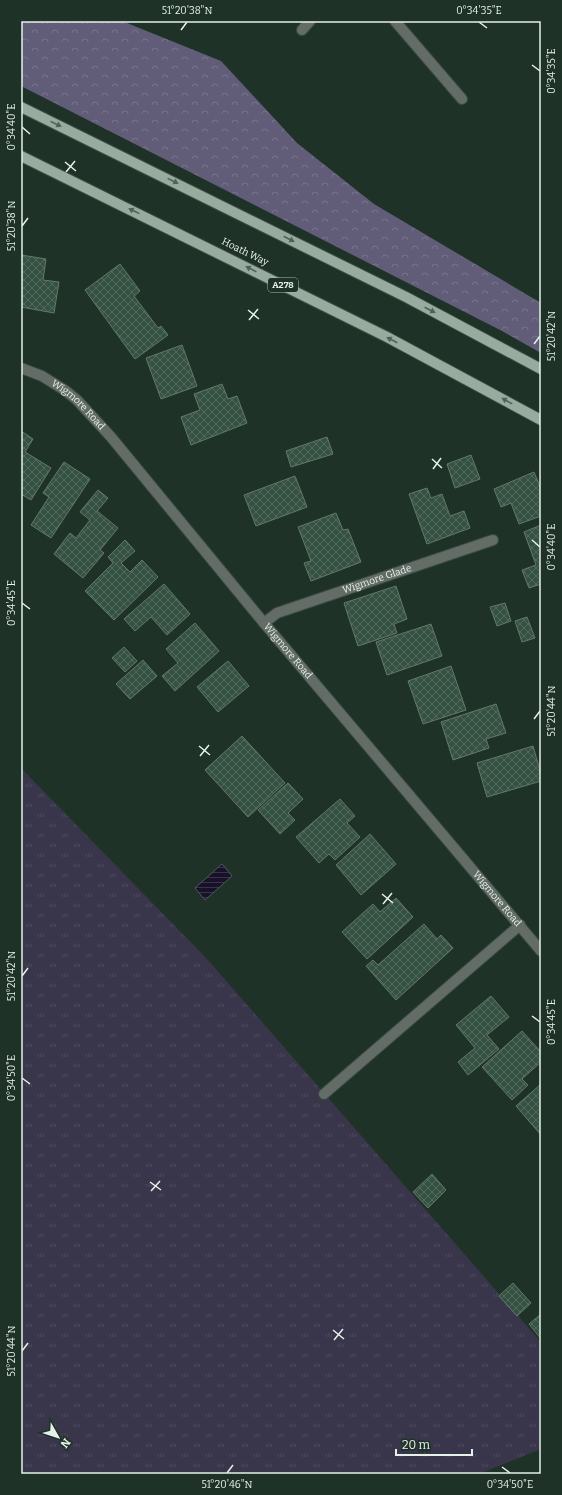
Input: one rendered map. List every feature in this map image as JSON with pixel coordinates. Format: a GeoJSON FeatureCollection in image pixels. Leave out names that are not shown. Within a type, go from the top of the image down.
{"type":"FeatureCollection","features":[{"type":"Feature","properties":{"kind":"main road"},"geometry":{"type":"LineString","coordinates":[[21,107],[406,297],[541,369]]}},
{"type":"Feature","properties":{"kind":"main road","name":"Hoath Way"},"geometry":{"type":"LineString","coordinates":[[21,156],[387,337],[541,420]]}},
{"type":"Feature","properties":{"kind":"street"},"geometry":{"type":"LineString","coordinates":[[302,30],[310,21]]}},
{"type":"Feature","properties":{"kind":"street"},"geometry":{"type":"LineString","coordinates":[[395,21],[462,99]]}},
{"type":"Feature","properties":{"kind":"street","name":"Wigmore Road"},"geometry":{"type":"LineString","coordinates":[[21,368],[54,382],[77,400],[111,437],[264,623],[541,951]]}},
{"type":"Feature","properties":{"kind":"street","name":"Wigmore Glade"},"geometry":{"type":"LineString","coordinates":[[264,623],[277,613],[493,540]]}},
{"type":"Feature","properties":{"kind":"street"},"geometry":{"type":"LineString","coordinates":[[324,1094],[520,925]]}},
{"type":"Feature","properties":{"kind":"green space"},"geometry":{"type":"Polygon","coordinates":[[[21,21],[122,21],[221,61],[297,143],[374,204],[541,303],[541,353],[502,331],[21,86],[21,21]]]}},
{"type":"Feature","properties":{"kind":"green space"},"geometry":{"type":"Polygon","coordinates":[[[21,768],[208,960],[541,1342],[541,1449],[479,1474],[21,1474],[21,768]]]}},
{"type":"Feature","properties":{"kind":"shaded area"},"geometry":{"type":"Polygon","coordinates":[[[222,864],[232,876],[205,900],[195,888],[222,864]]]}},
{"type":"Feature","properties":{"kind":"building"},"geometry":{"type":"Polygon","coordinates":[[[21,255],[46,259],[43,280],[59,282],[54,313],[21,307],[21,255]]]}},
{"type":"Feature","properties":{"kind":"building"},"geometry":{"type":"Polygon","coordinates":[[[120,264],[140,291],[134,296],[158,328],[161,326],[168,335],[135,359],[85,290],[120,264]]]}},
{"type":"Feature","properties":{"kind":"building"},"geometry":{"type":"Polygon","coordinates":[[[182,345],[197,386],[161,399],[146,358],[182,345]]]}},
{"type":"Feature","properties":{"kind":"building"},"geometry":{"type":"Polygon","coordinates":[[[222,384],[228,399],[237,396],[247,423],[191,445],[181,417],[200,410],[194,394],[222,384]]]}},
{"type":"Feature","properties":{"kind":"building"},"geometry":{"type":"Polygon","coordinates":[[[21,431],[33,439],[25,452],[51,468],[31,500],[21,494],[21,431]]]}},
{"type":"Feature","properties":{"kind":"building"},"geometry":{"type":"Polygon","coordinates":[[[327,437],[333,454],[291,467],[286,451],[327,437]]]}},
{"type":"Feature","properties":{"kind":"building"},"geometry":{"type":"Polygon","coordinates":[[[471,455],[480,479],[455,488],[447,464],[471,455]]]}},
{"type":"Feature","properties":{"kind":"building"},"geometry":{"type":"Polygon","coordinates":[[[64,462],[90,479],[51,538],[31,525],[49,497],[43,493],[64,462]]]}},
{"type":"Feature","properties":{"kind":"building"},"geometry":{"type":"Polygon","coordinates":[[[534,472],[541,489],[541,516],[519,524],[511,503],[501,507],[494,489],[534,472]]]}},
{"type":"Feature","properties":{"kind":"building"},"geometry":{"type":"Polygon","coordinates":[[[295,476],[307,507],[256,526],[244,495],[295,476]]]}},
{"type":"Feature","properties":{"kind":"building"},"geometry":{"type":"Polygon","coordinates":[[[427,488],[431,498],[442,494],[450,516],[464,511],[470,528],[427,544],[409,494],[427,488]]]}},
{"type":"Feature","properties":{"kind":"building"},"geometry":{"type":"Polygon","coordinates":[[[98,490],[108,498],[97,511],[118,528],[100,550],[104,553],[83,578],[54,554],[70,533],[76,538],[90,520],[80,512],[98,490]]]}},
{"type":"Feature","properties":{"kind":"building"},"geometry":{"type":"Polygon","coordinates":[[[336,513],[343,530],[348,529],[361,562],[311,581],[304,563],[311,561],[298,527],[336,513]]]}},
{"type":"Feature","properties":{"kind":"building"},"geometry":{"type":"Polygon","coordinates":[[[541,525],[541,584],[529,588],[522,570],[536,565],[524,532],[541,525]]]}},
{"type":"Feature","properties":{"kind":"building"},"geometry":{"type":"Polygon","coordinates":[[[125,540],[135,551],[121,563],[130,572],[142,560],[158,577],[114,620],[85,591],[113,563],[108,557],[125,540]]]}},
{"type":"Feature","properties":{"kind":"building"},"geometry":{"type":"Polygon","coordinates":[[[164,584],[190,614],[167,635],[151,617],[135,631],[124,619],[164,584]]]}},
{"type":"Feature","properties":{"kind":"building"},"geometry":{"type":"Polygon","coordinates":[[[396,586],[407,619],[394,624],[397,633],[358,646],[344,603],[396,586]]]}},
{"type":"Feature","properties":{"kind":"building"},"geometry":{"type":"Polygon","coordinates":[[[505,603],[511,621],[497,626],[490,607],[505,603]]]}},
{"type":"Feature","properties":{"kind":"building"},"geometry":{"type":"Polygon","coordinates":[[[527,617],[535,638],[522,642],[515,621],[527,617]]]}},
{"type":"Feature","properties":{"kind":"building"},"geometry":{"type":"Polygon","coordinates":[[[195,623],[219,651],[175,691],[162,676],[178,663],[166,649],[195,623]]]}},
{"type":"Feature","properties":{"kind":"building"},"geometry":{"type":"Polygon","coordinates":[[[431,624],[442,656],[387,675],[376,642],[431,624]]]}},
{"type":"Feature","properties":{"kind":"building"},"geometry":{"type":"Polygon","coordinates":[[[124,647],[137,661],[125,672],[112,658],[124,647]]]}},
{"type":"Feature","properties":{"kind":"building"},"geometry":{"type":"Polygon","coordinates":[[[143,660],[157,676],[130,699],[116,684],[143,660]]]}},
{"type":"Feature","properties":{"kind":"building"},"geometry":{"type":"Polygon","coordinates":[[[228,661],[249,686],[218,712],[197,687],[228,661]]]}},
{"type":"Feature","properties":{"kind":"building"},"geometry":{"type":"Polygon","coordinates":[[[451,666],[466,710],[423,724],[408,681],[451,666]]]}},
{"type":"Feature","properties":{"kind":"building"},"geometry":{"type":"Polygon","coordinates":[[[496,704],[506,733],[486,739],[489,748],[453,760],[441,722],[496,704]]]}},
{"type":"Feature","properties":{"kind":"building"},"geometry":{"type":"Polygon","coordinates":[[[242,736],[285,783],[248,817],[205,770],[242,736]]]}},
{"type":"Feature","properties":{"kind":"building"},"geometry":{"type":"Polygon","coordinates":[[[533,746],[541,774],[541,781],[487,797],[477,763],[533,746]]]}},
{"type":"Feature","properties":{"kind":"building"},"geometry":{"type":"Polygon","coordinates":[[[288,783],[303,799],[288,813],[295,820],[280,834],[258,810],[288,783]]]}},
{"type":"Feature","properties":{"kind":"building"},"geometry":{"type":"Polygon","coordinates":[[[340,799],[355,816],[347,823],[360,837],[335,860],[329,854],[319,863],[296,837],[340,799]]]}},
{"type":"Feature","properties":{"kind":"building"},"geometry":{"type":"Polygon","coordinates":[[[370,834],[396,864],[361,895],[336,865],[370,834]]]}},
{"type":"Feature","properties":{"kind":"building"},"geometry":{"type":"Polygon","coordinates":[[[396,898],[413,917],[367,959],[342,932],[373,904],[380,912],[396,898]]]}},
{"type":"Feature","properties":{"kind":"building"},"geometry":{"type":"Polygon","coordinates":[[[424,924],[437,939],[441,935],[453,948],[396,1000],[366,966],[373,960],[378,965],[424,924]]]}},
{"type":"Feature","properties":{"kind":"building"},"geometry":{"type":"Polygon","coordinates":[[[491,996],[509,1017],[487,1035],[499,1049],[468,1075],[458,1062],[475,1048],[456,1025],[491,996]]]}},
{"type":"Feature","properties":{"kind":"building"},"geometry":{"type":"Polygon","coordinates":[[[522,1031],[541,1052],[541,1062],[522,1079],[528,1085],[512,1100],[482,1067],[522,1031]]]}},
{"type":"Feature","properties":{"kind":"building"},"geometry":{"type":"Polygon","coordinates":[[[541,1084],[541,1135],[516,1106],[541,1084]]]}},
{"type":"Feature","properties":{"kind":"building"},"geometry":{"type":"Polygon","coordinates":[[[432,1174],[446,1190],[428,1208],[413,1192],[432,1174]]]}},
{"type":"Feature","properties":{"kind":"building"},"geometry":{"type":"Polygon","coordinates":[[[513,1283],[531,1303],[517,1316],[499,1296],[513,1283]]]}},
{"type":"Feature","properties":{"kind":"building"},"geometry":{"type":"Polygon","coordinates":[[[541,1314],[541,1339],[529,1324],[541,1314]]]}}]}
